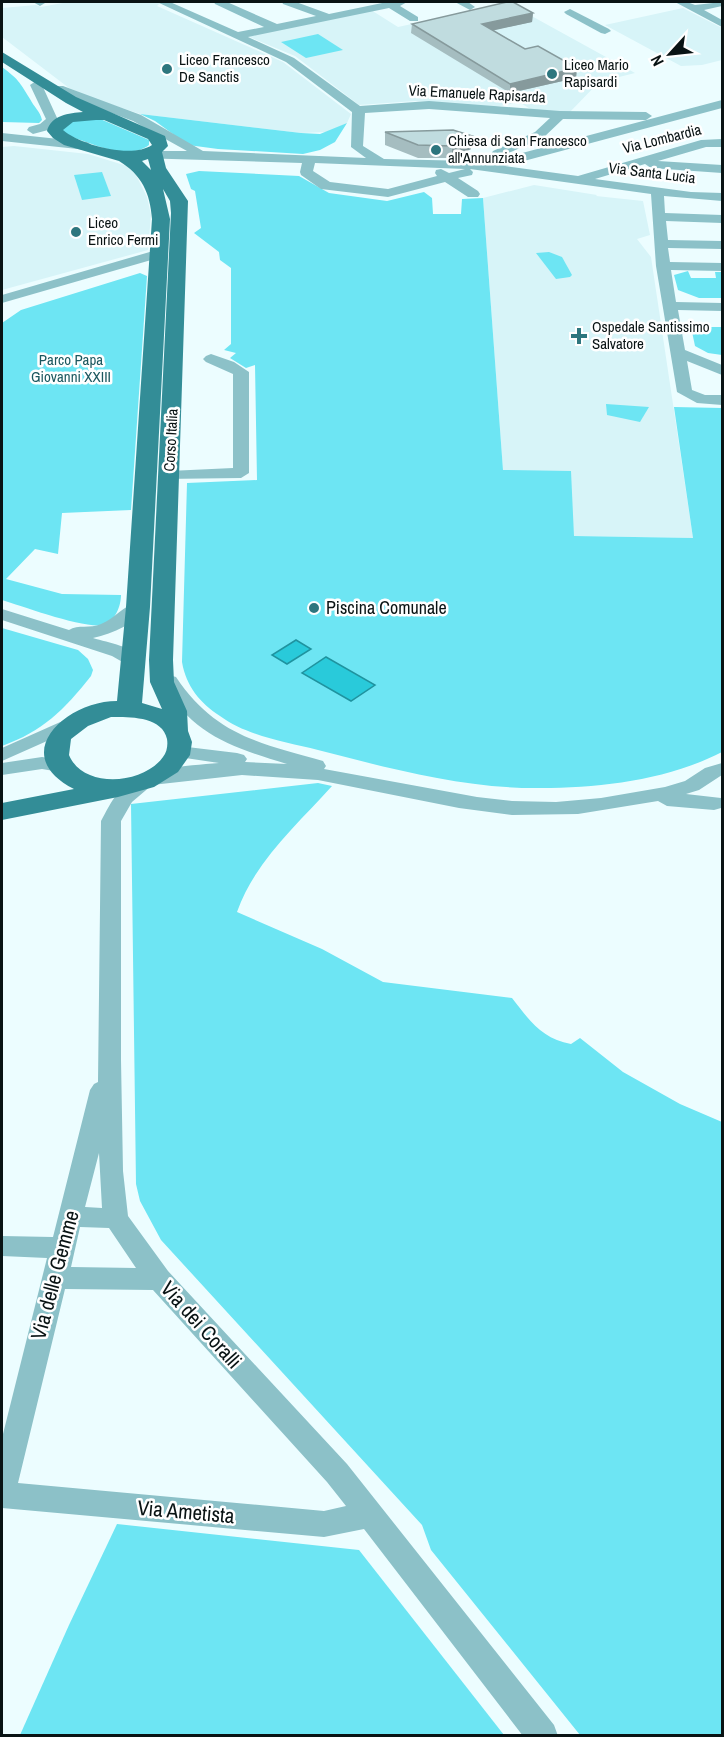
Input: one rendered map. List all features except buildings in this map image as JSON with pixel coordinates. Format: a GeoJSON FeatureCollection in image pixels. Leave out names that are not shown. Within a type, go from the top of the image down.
{"type":"FeatureCollection","features":[{"type":"Feature","properties":{"kind":"main road"},"geometry":{"type":"LineString","coordinates":[[2,56],[43,85],[71,100],[154,136],[160,142],[147,153],[87,147],[60,138],[55,131],[66,112],[43,85]]}},
{"type":"Feature","properties":{"kind":"main road"},"geometry":{"type":"LineString","coordinates":[[62,122],[96,115],[107,116]]}},
{"type":"Feature","properties":{"kind":"main road","name":"Corso Italia"},"geometry":{"type":"LineString","coordinates":[[129,709],[138,607],[161,213],[151,179],[140,166],[147,153],[179,201],[181,228],[160,660],[162,682],[175,711],[178,742]]}},
{"type":"Feature","properties":{"kind":"main road"},"geometry":{"type":"LineString","coordinates":[[2,810],[94,795],[141,783],[174,762],[178,742],[169,723],[158,716],[129,709],[111,709],[79,719],[66,729],[58,741],[56,753],[65,771],[98,787],[141,783]]}},
{"type":"Feature","properties":{"kind":"main road"},"geometry":{"type":"LineString","coordinates":[[2,810],[51,789],[65,771]]}},
{"type":"Feature","properties":{"kind":"street"},"geometry":{"type":"LineString","coordinates":[[165,3],[186,2]]}},
{"type":"Feature","properties":{"kind":"street"},"geometry":{"type":"LineString","coordinates":[[219,2],[276,28]]}},
{"type":"Feature","properties":{"kind":"street"},"geometry":{"type":"LineString","coordinates":[[287,2],[328,17]]}},
{"type":"Feature","properties":{"kind":"street"},"geometry":{"type":"LineString","coordinates":[[235,36],[380,4],[402,2]]}},
{"type":"Feature","properties":{"kind":"street"},"geometry":{"type":"LineString","coordinates":[[580,2],[567,15],[605,31]]}},
{"type":"Feature","properties":{"kind":"street"},"geometry":{"type":"LineString","coordinates":[[680,2],[723,24]]}},
{"type":"Feature","properties":{"kind":"street"},"geometry":{"type":"LineString","coordinates":[[165,3],[290,60],[357,110],[359,114],[357,129],[343,149]]}},
{"type":"Feature","properties":{"kind":"street"},"geometry":{"type":"LineString","coordinates":[[694,9],[723,3]]}},
{"type":"Feature","properties":{"kind":"street"},"geometry":{"type":"LineString","coordinates":[[380,4],[414,19]]}},
{"type":"Feature","properties":{"kind":"street"},"geometry":{"type":"LineString","coordinates":[[33,130],[49,124],[52,120],[38,96],[43,85],[148,123],[192,153]]}},
{"type":"Feature","properties":{"kind":"street"},"geometry":{"type":"LineString","coordinates":[[305,159],[306,172],[327,186],[388,193],[723,104]]}},
{"type":"Feature","properties":{"kind":"street","name":"Via Emanuele Rapisarda"},"geometry":{"type":"LineString","coordinates":[[357,110],[429,105],[560,115],[646,116]]}},
{"type":"Feature","properties":{"kind":"street"},"geometry":{"type":"LineString","coordinates":[[471,165],[539,135],[560,115]]}},
{"type":"Feature","properties":{"kind":"street"},"geometry":{"type":"LineString","coordinates":[[2,128],[33,130],[62,122]]}},
{"type":"Feature","properties":{"kind":"street"},"geometry":{"type":"LineString","coordinates":[[2,137],[87,147]]}},
{"type":"Feature","properties":{"kind":"street","name":"Via Lombardia"},"geometry":{"type":"LineString","coordinates":[[576,180],[705,143],[723,143]]}},
{"type":"Feature","properties":{"kind":"street"},"geometry":{"type":"LineString","coordinates":[[343,149],[355,161]]}},
{"type":"Feature","properties":{"kind":"street"},"geometry":{"type":"LineString","coordinates":[[343,149],[383,163]]}},
{"type":"Feature","properties":{"kind":"street","name":"Via Santa Lucia"},"geometry":{"type":"LineString","coordinates":[[147,153],[305,159],[343,149],[355,161],[471,165],[722,198]]}},
{"type":"Feature","properties":{"kind":"street"},"geometry":{"type":"LineString","coordinates":[[179,201],[167,169],[171,162],[192,153]]}},
{"type":"Feature","properties":{"kind":"street"},"geometry":{"type":"LineString","coordinates":[[634,162],[723,169]]}},
{"type":"Feature","properties":{"kind":"street"},"geometry":{"type":"LineString","coordinates":[[428,165],[443,179],[473,194]]}},
{"type":"Feature","properties":{"kind":"street"},"geometry":{"type":"LineString","coordinates":[[657,191],[663,266],[678,352],[694,379]]}},
{"type":"Feature","properties":{"kind":"street"},"geometry":{"type":"LineString","coordinates":[[659,217],[723,219]]}},
{"type":"Feature","properties":{"kind":"street"},"geometry":{"type":"LineString","coordinates":[[661,244],[723,245]]}},
{"type":"Feature","properties":{"kind":"street"},"geometry":{"type":"LineString","coordinates":[[2,298],[159,261]]}},
{"type":"Feature","properties":{"kind":"street"},"geometry":{"type":"LineString","coordinates":[[2,308],[159,261]]}},
{"type":"Feature","properties":{"kind":"street"},"geometry":{"type":"LineString","coordinates":[[663,266],[723,267]]}},
{"type":"Feature","properties":{"kind":"street"},"geometry":{"type":"LineString","coordinates":[[671,311],[723,307]]}},
{"type":"Feature","properties":{"kind":"street"},"geometry":{"type":"LineString","coordinates":[[671,311],[723,317]]}},
{"type":"Feature","properties":{"kind":"street"},"geometry":{"type":"LineString","coordinates":[[678,352],[723,370]]}},
{"type":"Feature","properties":{"kind":"street"},"geometry":{"type":"LineString","coordinates":[[169,476],[241,473],[241,372],[229,364],[211,359]]}},
{"type":"Feature","properties":{"kind":"street"},"geometry":{"type":"LineString","coordinates":[[694,379],[723,377]]}},
{"type":"Feature","properties":{"kind":"street"},"geometry":{"type":"LineString","coordinates":[[694,379],[685,392],[702,400],[723,400]]}},
{"type":"Feature","properties":{"kind":"street"},"geometry":{"type":"LineString","coordinates":[[46,627],[84,633],[103,630],[119,624],[138,607]]}},
{"type":"Feature","properties":{"kind":"street"},"geometry":{"type":"LineString","coordinates":[[2,614],[119,651],[133,660]]}},
{"type":"Feature","properties":{"kind":"street"},"geometry":{"type":"LineString","coordinates":[[160,660],[174,692],[200,720],[246,745],[373,783],[446,800],[512,808],[577,806],[637,799],[701,782],[710,773],[723,769]]}},
{"type":"Feature","properties":{"kind":"street"},"geometry":{"type":"LineString","coordinates":[[2,755],[79,719]]}},
{"type":"Feature","properties":{"kind":"street"},"geometry":{"type":"LineString","coordinates":[[178,742],[323,768]]}},
{"type":"Feature","properties":{"kind":"street"},"geometry":{"type":"LineString","coordinates":[[2,769],[42,763],[65,771],[94,795],[111,821],[125,798],[141,783],[225,769],[254,769],[373,783]]}},
{"type":"Feature","properties":{"kind":"street"},"geometry":{"type":"LineString","coordinates":[[701,782],[703,794],[718,805]]}},
{"type":"Feature","properties":{"kind":"street"},"geometry":{"type":"LineString","coordinates":[[637,799],[697,801],[718,805]]}},
{"type":"Feature","properties":{"kind":"street","name":"Via dei Coralli"},"geometry":{"type":"LineString","coordinates":[[111,821],[109,1060],[111,1171],[116,1218],[159,1279],[337,1473],[543,1736]]}},
{"type":"Feature","properties":{"kind":"street","name":"Via delle Gemme"},"geometry":{"type":"LineString","coordinates":[[2,1493],[109,1060]]}},
{"type":"Feature","properties":{"kind":"street"},"geometry":{"type":"LineString","coordinates":[[71,1217],[116,1218]]}},
{"type":"Feature","properties":{"kind":"street"},"geometry":{"type":"LineString","coordinates":[[2,1246],[61,1248]]}},
{"type":"Feature","properties":{"kind":"street"},"geometry":{"type":"LineString","coordinates":[[54,1278],[159,1279]]}},
{"type":"Feature","properties":{"kind":"street","name":"Via Ametista"},"geometry":{"type":"LineString","coordinates":[[2,1493],[324,1524],[370,1515]]}},
{"type":"Feature","properties":{"kind":"shaded area","name":"Liceo Francesco De Sanctis"},"geometry":{"type":"Polygon","coordinates":[[[68,2],[158,2],[160,3],[157,6],[283,62],[351,114],[347,123],[328,132],[301,133],[140,114],[95,99],[69,88],[2,37],[2,8],[36,5],[41,7],[68,2]]]}},
{"type":"Feature","properties":{"kind":"shaded area"},"geometry":{"type":"Polygon","coordinates":[[[508,3],[635,73],[599,82],[569,113],[532,110],[519,102],[496,107],[415,101],[359,105],[295,56],[247,36],[371,10],[398,27],[508,3]]]}},
{"type":"Feature","properties":{"kind":"shaded area"},"geometry":{"type":"Polygon","coordinates":[[[683,8],[722,28],[722,60],[702,65],[681,66],[605,25],[683,8]]]}},
{"type":"Feature","properties":{"kind":"shaded area","name":"Liceo Enrico Fermi"},"geometry":{"type":"Polygon","coordinates":[[[14,146],[88,154],[127,166],[136,175],[147,197],[151,215],[148,250],[2,290],[2,147],[14,146]]]}},
{"type":"Feature","properties":{"kind":"shaded area","name":"Ospedale Santissimo Salvatore"},"geometry":{"type":"Polygon","coordinates":[[[534,185],[596,196],[643,201],[650,235],[637,239],[651,257],[693,538],[574,536],[503,470],[483,198],[534,185]]]}},
{"type":"Feature","properties":{"kind":"shaded area"},"geometry":{"type":"Polygon","coordinates":[[[296,640],[311,649],[287,664],[272,655],[296,640]]]}},
{"type":"Feature","properties":{"kind":"shaded area"},"geometry":{"type":"Polygon","coordinates":[[[326,657],[375,685],[351,701],[302,673],[326,657]]]}},
{"type":"Feature","properties":{"kind":"green space"},"geometry":{"type":"Polygon","coordinates":[[[318,34],[343,50],[306,58],[281,42],[318,34]]]}},
{"type":"Feature","properties":{"kind":"green space"},"geometry":{"type":"Polygon","coordinates":[[[2,67],[23,88],[40,114],[42,120],[39,123],[2,122],[2,67]]]}},
{"type":"Feature","properties":{"kind":"green space"},"geometry":{"type":"Polygon","coordinates":[[[140,114],[320,134],[347,123],[335,142],[320,150],[303,154],[188,145],[155,121],[140,114]]]}},
{"type":"Feature","properties":{"kind":"green space"},"geometry":{"type":"Polygon","coordinates":[[[98,118],[149,140],[149,145],[130,152],[108,149],[66,135],[62,129],[72,121],[98,118]]]}},
{"type":"Feature","properties":{"kind":"green space"},"geometry":{"type":"Polygon","coordinates":[[[199,171],[299,176],[329,193],[387,201],[424,192],[432,198],[433,214],[461,214],[462,199],[483,198],[503,470],[571,471],[574,536],[693,538],[674,407],[722,408],[722,752],[701,762],[657,776],[610,784],[541,788],[484,785],[401,771],[267,738],[231,723],[200,700],[187,679],[182,662],[187,483],[257,480],[255,365],[246,368],[230,358],[236,353],[224,350],[231,344],[231,268],[220,260],[219,252],[194,233],[201,228],[195,191],[191,189],[186,174],[199,171]]]}},
{"type":"Feature","properties":{"kind":"green space"},"geometry":{"type":"Polygon","coordinates":[[[102,172],[111,196],[82,200],[74,175],[102,172]]]}},
{"type":"Feature","properties":{"kind":"green space"},"geometry":{"type":"Polygon","coordinates":[[[549,252],[562,257],[572,275],[570,277],[556,279],[536,253],[549,252]]]}},
{"type":"Feature","properties":{"kind":"green space"},"geometry":{"type":"Polygon","coordinates":[[[688,271],[691,278],[716,278],[715,272],[722,272],[722,298],[699,298],[678,290],[674,275],[688,271]]]}},
{"type":"Feature","properties":{"kind":"green space","name":"Parco Papa Giovanni XXIII"},"geometry":{"type":"Polygon","coordinates":[[[140,273],[147,276],[131,510],[62,513],[58,554],[35,549],[6,579],[62,594],[121,595],[120,604],[111,621],[103,625],[82,624],[2,600],[2,323],[21,310],[140,273]]]}},
{"type":"Feature","properties":{"kind":"green space"},"geometry":{"type":"Polygon","coordinates":[[[691,327],[722,327],[722,355],[708,353],[695,346],[691,327]]]}},
{"type":"Feature","properties":{"kind":"green space"},"geometry":{"type":"Polygon","coordinates":[[[606,404],[649,407],[640,422],[607,415],[606,404]]]}},
{"type":"Feature","properties":{"kind":"green space"},"geometry":{"type":"Polygon","coordinates":[[[2,628],[78,650],[88,659],[93,670],[81,688],[52,718],[29,734],[2,746],[2,628]]]}},
{"type":"Feature","properties":{"kind":"green space"},"geometry":{"type":"Polygon","coordinates":[[[318,783],[332,786],[278,844],[255,876],[237,912],[322,949],[383,982],[512,998],[530,1021],[552,1038],[571,1044],[580,1038],[623,1072],[680,1104],[722,1122],[722,1735],[580,1735],[431,1550],[422,1525],[161,1240],[140,1201],[136,1184],[131,804],[318,783]]]}},
{"type":"Feature","properties":{"kind":"green space"},"geometry":{"type":"Polygon","coordinates":[[[117,1524],[359,1550],[504,1735],[20,1735],[117,1524]]]}},
{"type":"Feature","properties":{"kind":"place","name":"Liceo Francesco De Sanctis"},"geometry":{"type":"Point","coordinates":[167,69]}},
{"type":"Feature","properties":{"kind":"place","name":"Liceo Mario Rapisardi"},"geometry":{"type":"Point","coordinates":[552,74]}},
{"type":"Feature","properties":{"kind":"place","name":"Chiesa di San Francesco all'Annunziata"},"geometry":{"type":"Point","coordinates":[436,150]}},
{"type":"Feature","properties":{"kind":"place","name":"Liceo Enrico Fermi"},"geometry":{"type":"Point","coordinates":[76,232]}},
{"type":"Feature","properties":{"kind":"place","name":"Ospedale Santissimo Salvatore"},"geometry":{"type":"Point","coordinates":[579,336]}},
{"type":"Feature","properties":{"kind":"place","name":"Piscina Comunale"},"geometry":{"type":"Point","coordinates":[314,608]}}]}
